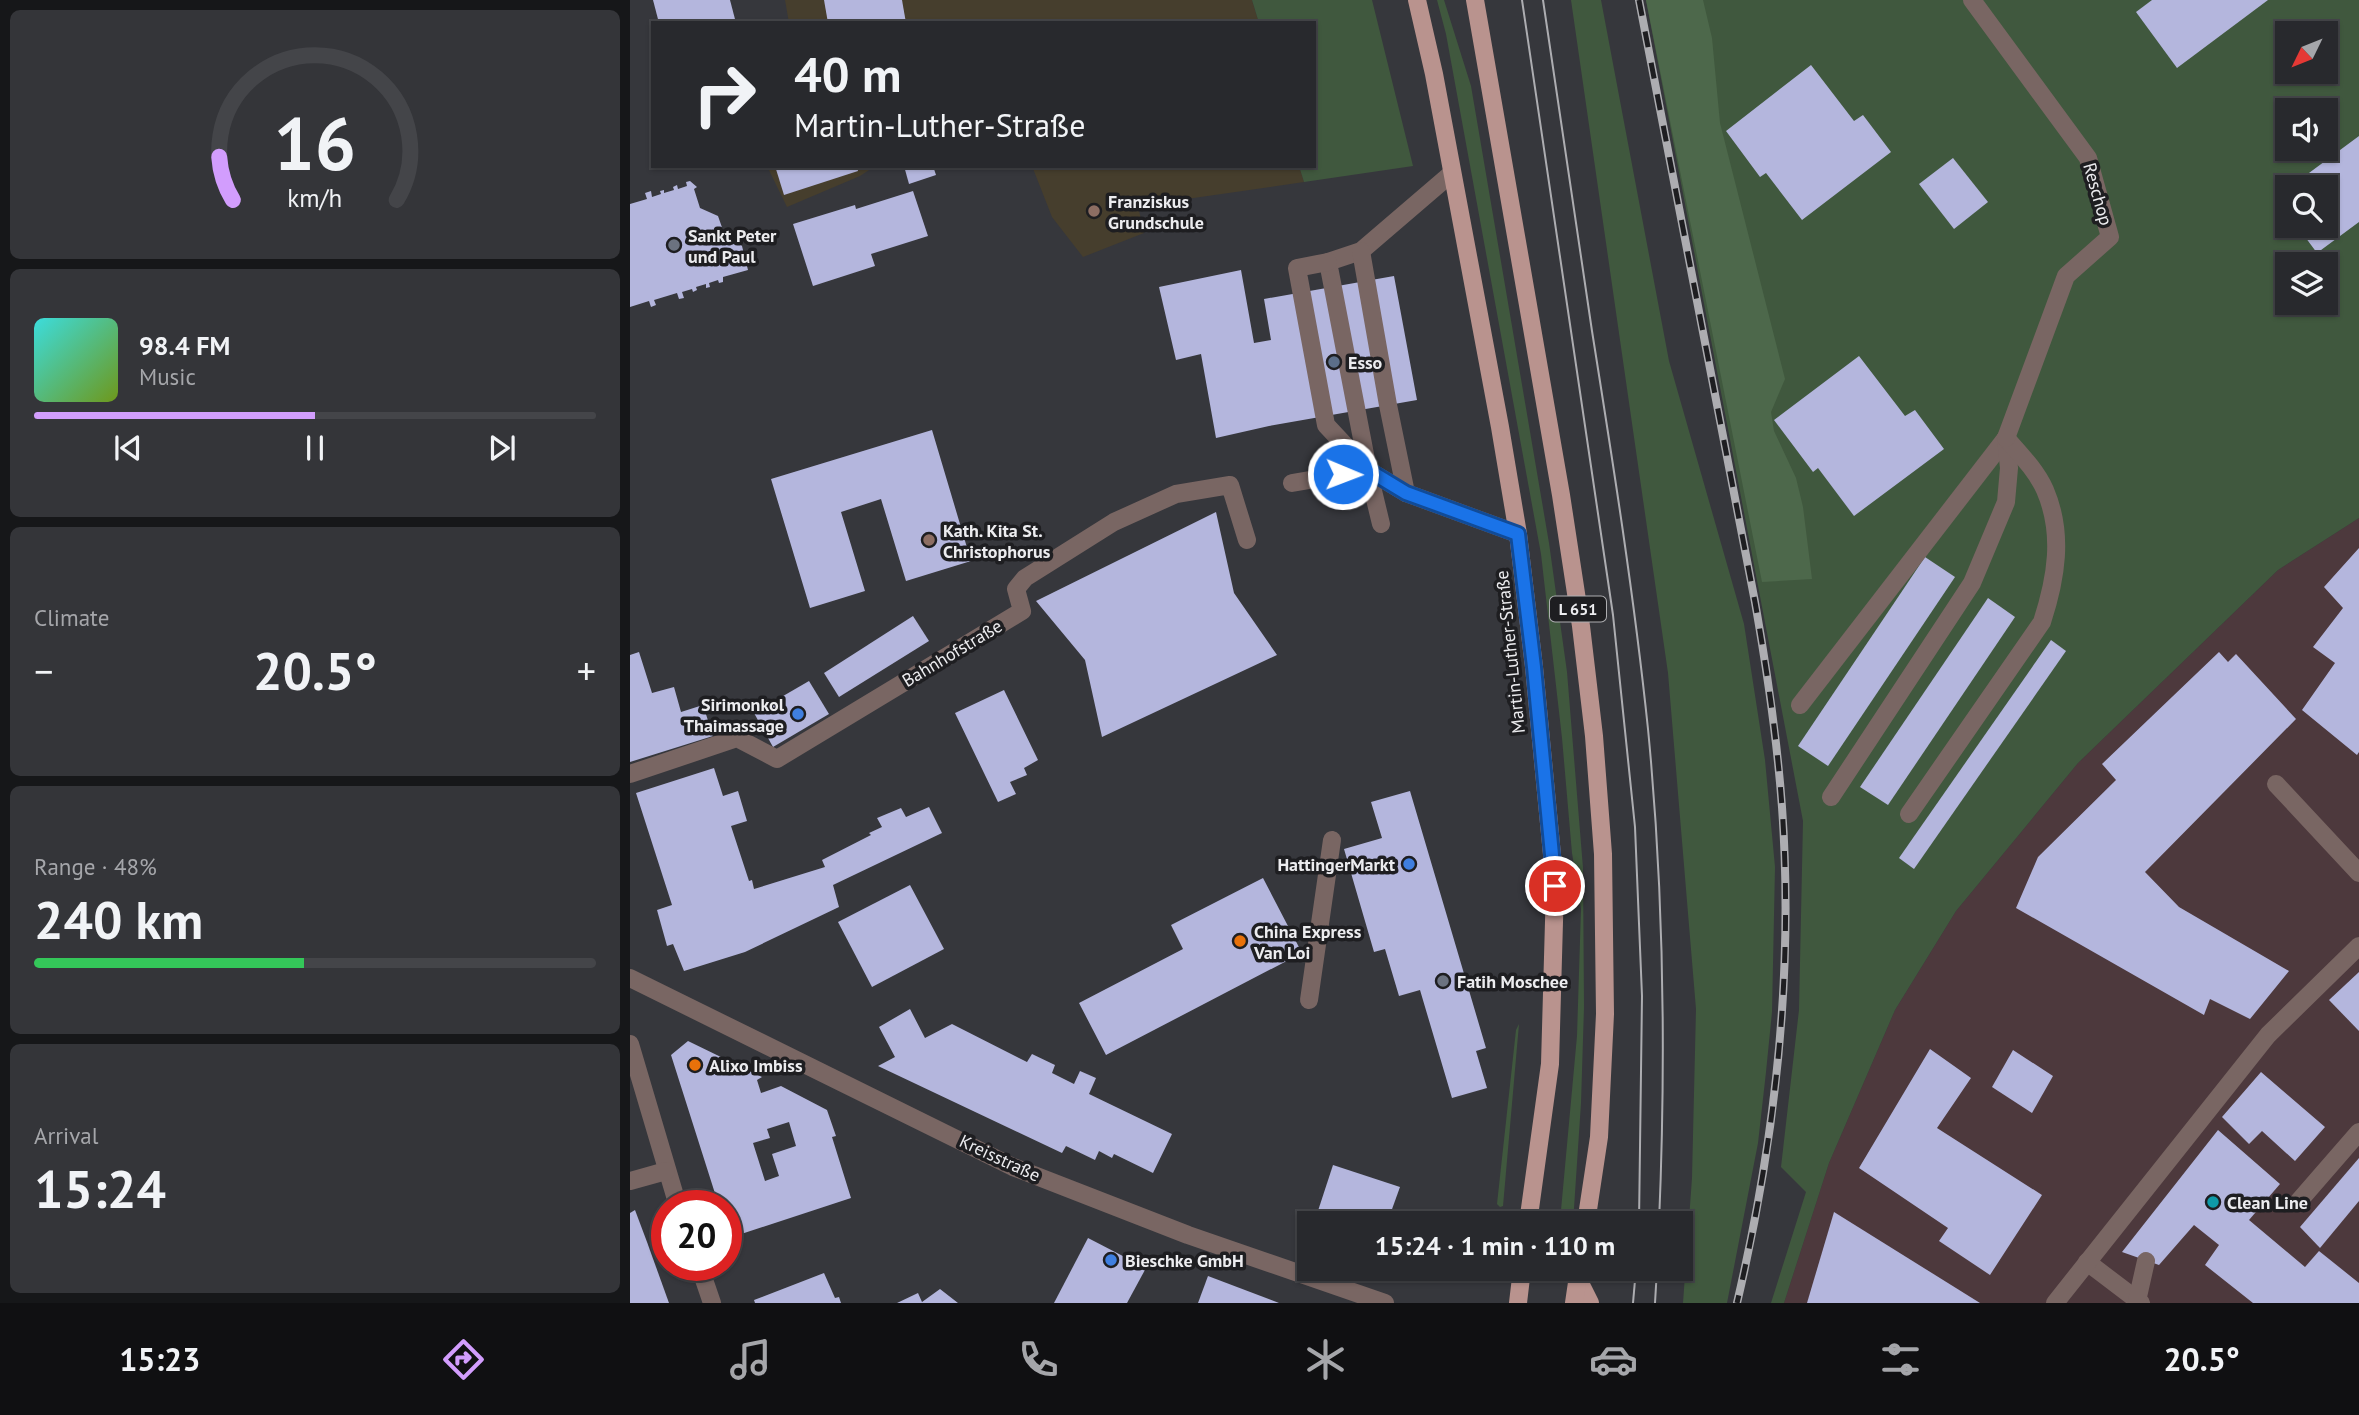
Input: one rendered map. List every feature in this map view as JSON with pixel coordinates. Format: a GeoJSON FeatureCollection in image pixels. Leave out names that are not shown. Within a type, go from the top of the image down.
{"type":"FeatureCollection","features":[{"type":"Feature","properties":{"kind":"main road","name":"Martin-Luther-Straße"},"geometry":{"type":"LineString","coordinates":[[1417,0],[1434,74],[1518,534],[1555,886],[1550,1064],[1530,1211]]}},
{"type":"Feature","properties":{"kind":"main road","name":"L 651"},"geometry":{"type":"LineString","coordinates":[[1475,0],[1560,495],[1581,626],[1594,736],[1603,854],[1605,1014],[1600,1136],[1588,1211]]}},
{"type":"Feature","properties":{"kind":"main road"},"geometry":{"type":"LineString","coordinates":[[1518,1303],[1521,1281]]}},
{"type":"Feature","properties":{"kind":"main road"},"geometry":{"type":"LineString","coordinates":[[1574,1303],[1577,1281]]}},
{"type":"Feature","properties":{"kind":"main road"},"geometry":{"type":"LineString","coordinates":[[1581,1281],[1590,1303]]}},
{"type":"Feature","properties":{"kind":"street","name":"Reschop"},"geometry":{"type":"LineString","coordinates":[[1972,0],[2088,158],[2110,237],[2066,276],[2006,438]]}},
{"type":"Feature","properties":{"kind":"street"},"geometry":{"type":"LineString","coordinates":[[1452,173],[1361,251],[1328,262],[1297,268],[1326,425],[1368,470],[1406,493],[1518,534]]}},
{"type":"Feature","properties":{"kind":"street"},"geometry":{"type":"LineString","coordinates":[[1361,251],[1406,493]]}},
{"type":"Feature","properties":{"kind":"street"},"geometry":{"type":"LineString","coordinates":[[1328,262],[1381,524]]}},
{"type":"Feature","properties":{"kind":"street"},"geometry":{"type":"LineString","coordinates":[[1800,705],[2006,438]]}},
{"type":"Feature","properties":{"kind":"street"},"geometry":{"type":"LineString","coordinates":[[1831,797],[1972,583],[2006,502],[2009,468],[2006,438]]}},
{"type":"Feature","properties":{"kind":"street"},"geometry":{"type":"LineString","coordinates":[[1909,814],[2042,622],[2053,589],[2057,549],[2053,517],[2045,489],[2006,438]]}},
{"type":"Feature","properties":{"kind":"street"},"geometry":{"type":"LineString","coordinates":[[1292,483],[1368,470]]}},
{"type":"Feature","properties":{"kind":"street","name":"Bahnhofstraße"},"geometry":{"type":"LineString","coordinates":[[630,775],[737,738],[777,759],[1022,611],[1016,589],[1025,578],[1114,522],[1176,494],[1230,485],[1247,540]]}},
{"type":"Feature","properties":{"kind":"street"},"geometry":{"type":"LineString","coordinates":[[2276,784],[2359,873]]}},
{"type":"Feature","properties":{"kind":"street"},"geometry":{"type":"LineString","coordinates":[[1309,1000],[1332,840]]}},
{"type":"Feature","properties":{"kind":"street"},"geometry":{"type":"LineString","coordinates":[[2055,1303],[2268,1035],[2359,946]]}},
{"type":"Feature","properties":{"kind":"street","name":"Kreisstraße"},"geometry":{"type":"LineString","coordinates":[[630,978],[1013,1167],[1188,1235],[1385,1303]]}},
{"type":"Feature","properties":{"kind":"street"},"geometry":{"type":"LineString","coordinates":[[630,1044],[673,1190]]}},
{"type":"Feature","properties":{"kind":"street"},"geometry":{"type":"LineString","coordinates":[[2298,1201],[2359,1132]]}},
{"type":"Feature","properties":{"kind":"street"},"geometry":{"type":"LineString","coordinates":[[630,1181],[666,1171]]}},
{"type":"Feature","properties":{"kind":"street"},"geometry":{"type":"LineString","coordinates":[[2087,1262],[2139,1302],[2146,1261]]}},
{"type":"Feature","properties":{"kind":"street"},"geometry":{"type":"LineString","coordinates":[[704,1281],[712,1303]]}},
{"type":"Feature","properties":{"kind":"shaded area"},"geometry":{"type":"Polygon","coordinates":[[[785,0],[1252,0],[1258,21],[789,21],[785,0]]]}},
{"type":"Feature","properties":{"kind":"shaded area"},"geometry":{"type":"Polygon","coordinates":[[[768,168],[872,168],[860,176],[787,207],[768,168]]]}},
{"type":"Feature","properties":{"kind":"shaded area","name":"Franziskus Grundschule"},"geometry":{"type":"Polygon","coordinates":[[[1033,168],[1300,168],[1304,182],[1138,206],[1144,233],[1083,257],[1052,217],[1033,168]]]}},
{"type":"Feature","properties":{"kind":"shaded area"},"geometry":{"type":"Polygon","coordinates":[[[2359,518],[2359,1303],[1784,1303],[1829,1163],[1895,1010],[1956,911],[2078,763],[2278,570],[2359,518]]]}},
{"type":"Feature","properties":{"kind":"green space"},"geometry":{"type":"Polygon","coordinates":[[[1252,0],[1372,0],[1413,166],[1304,182],[1300,168],[1316,168],[1316,21],[1258,21],[1252,0]]]}},
{"type":"Feature","properties":{"kind":"green space"},"geometry":{"type":"Polygon","coordinates":[[[1437,0],[1444,0],[1471,86],[1549,543],[1567,672],[1583,868],[1584,1007],[1574,1211],[1561,1211],[1577,1036],[1581,909],[1572,853],[1541,554],[1446,34],[1437,0]]]}},
{"type":"Feature","properties":{"kind":"green space"},"geometry":{"type":"Polygon","coordinates":[[[1571,0],[1601,0],[1669,361],[1744,624],[1765,760],[1775,867],[1772,1012],[1758,1143],[1727,1303],[1683,1303],[1685,1281],[1693,1281],[1693,1211],[1690,1211],[1696,1009],[1668,673],[1571,0]]]}},
{"type":"Feature","properties":{"kind":"green space"},"geometry":{"type":"Polygon","coordinates":[[[1646,0],[2359,0],[2359,518],[2278,570],[2078,763],[1956,911],[1895,1010],[1829,1163],[1784,1303],[1771,1303],[1806,1192],[1781,1167],[1799,1010],[1803,821],[1646,0]]]}},
{"type":"Feature","properties":{"kind":"green space"},"geometry":{"type":"Polygon","coordinates":[[[1646,0],[1703,0],[1712,38],[1720,123],[1785,379],[1771,412],[1774,431],[1796,478],[1803,507],[1812,579],[1762,582],[1646,0]]]}},
{"type":"Feature","properties":{"kind":"green space"},"geometry":{"type":"Polygon","coordinates":[[[1519,1024],[1503,1206],[1500,1207],[1497,1204],[1516,1030],[1519,1024]]]}},
{"type":"Feature","properties":{"kind":"building"},"geometry":{"type":"Polygon","coordinates":[[[653,0],[730,0],[735,21],[658,21],[653,0]]]}},
{"type":"Feature","properties":{"kind":"building"},"geometry":{"type":"Polygon","coordinates":[[[824,0],[902,0],[906,21],[828,21],[824,0]]]}},
{"type":"Feature","properties":{"kind":"building"},"geometry":{"type":"Polygon","coordinates":[[[2152,0],[2268,0],[2177,68],[2136,12],[2152,0]]]}},
{"type":"Feature","properties":{"kind":"building"},"geometry":{"type":"Polygon","coordinates":[[[1811,65],[1854,121],[1863,115],[1891,152],[1802,220],[1766,173],[1760,177],[1726,131],[1811,65]]]}},
{"type":"Feature","properties":{"kind":"building"},"geometry":{"type":"Polygon","coordinates":[[[2359,136],[2359,222],[2338,238],[2338,175],[2306,175],[2325,161],[2338,161],[2338,152],[2359,136]]]}},
{"type":"Feature","properties":{"kind":"building"},"geometry":{"type":"Polygon","coordinates":[[[1953,158],[1988,202],[1954,229],[1919,184],[1953,158]]]}},
{"type":"Feature","properties":{"kind":"building"},"geometry":{"type":"Polygon","coordinates":[[[776,168],[857,168],[858,171],[784,195],[776,168]]]}},
{"type":"Feature","properties":{"kind":"building"},"geometry":{"type":"Polygon","coordinates":[[[905,168],[934,168],[936,175],[909,184],[905,168]]]}},
{"type":"Feature","properties":{"kind":"building","name":"Sankt Peter und Paul"},"geometry":{"type":"Polygon","coordinates":[[[690,181],[697,187],[694,189],[700,208],[718,216],[725,236],[742,246],[748,270],[723,277],[723,282],[719,283],[718,280],[709,283],[710,287],[706,288],[706,284],[696,287],[697,290],[693,292],[692,289],[682,292],[684,298],[679,299],[677,293],[654,300],[656,305],[651,307],[649,301],[630,307],[630,204],[647,199],[645,193],[651,191],[652,197],[661,194],[660,191],[664,190],[664,193],[674,190],[673,187],[677,185],[678,189],[687,186],[686,182],[690,181]]]}},
{"type":"Feature","properties":{"kind":"building"},"geometry":{"type":"Polygon","coordinates":[[[913,191],[928,236],[871,254],[875,266],[813,286],[793,224],[855,205],[856,209],[913,191]]]}},
{"type":"Feature","properties":{"kind":"building"},"geometry":{"type":"Polygon","coordinates":[[[2306,238],[2337,238],[2318,252],[2306,238]]]}},
{"type":"Feature","properties":{"kind":"building","name":"Esso"},"geometry":{"type":"Polygon","coordinates":[[[1241,270],[1254,343],[1271,340],[1264,299],[1394,276],[1417,400],[1216,438],[1201,354],[1176,360],[1159,287],[1241,270]]]}},
{"type":"Feature","properties":{"kind":"building"},"geometry":{"type":"Polygon","coordinates":[[[1859,356],[1905,416],[1915,410],[1944,449],[1854,516],[1818,468],[1813,472],[1774,420],[1859,356]]]}},
{"type":"Feature","properties":{"kind":"building","name":"Kath. Kita St. Christophorus"},"geometry":{"type":"Polygon","coordinates":[[[932,430],[971,561],[906,581],[881,499],[841,512],[865,591],[810,608],[771,479],[932,430]]]}},
{"type":"Feature","properties":{"kind":"building"},"geometry":{"type":"Polygon","coordinates":[[[1216,512],[1234,593],[1277,655],[1102,737],[1085,660],[1036,601],[1216,512]]]}},
{"type":"Feature","properties":{"kind":"building"},"geometry":{"type":"Polygon","coordinates":[[[2359,548],[2357,755],[2302,710],[2335,663],[2313,647],[2343,608],[2324,587],[2359,548]]]}},
{"type":"Feature","properties":{"kind":"building"},"geometry":{"type":"Polygon","coordinates":[[[1925,557],[1955,577],[1828,766],[1798,746],[1925,557]]]}},
{"type":"Feature","properties":{"kind":"building"},"geometry":{"type":"Polygon","coordinates":[[[1988,598],[2015,617],[1888,805],[1860,787],[1988,598]]]}},
{"type":"Feature","properties":{"kind":"building"},"geometry":{"type":"Polygon","coordinates":[[[913,616],[929,641],[839,697],[824,673],[913,616]]]}},
{"type":"Feature","properties":{"kind":"building"},"geometry":{"type":"Polygon","coordinates":[[[2051,640],[2066,651],[1914,869],[1899,858],[2051,640]]]}},
{"type":"Feature","properties":{"kind":"building"},"geometry":{"type":"Polygon","coordinates":[[[639,652],[652,693],[674,687],[681,712],[703,705],[713,736],[630,762],[630,655],[639,652]]]}},
{"type":"Feature","properties":{"kind":"building"},"geometry":{"type":"Polygon","coordinates":[[[2219,652],[2228,662],[2236,654],[2296,719],[2145,872],[2179,907],[2289,971],[2250,1019],[2210,999],[2204,1015],[2016,908],[2038,857],[2116,780],[2102,764],[2219,652]]]}},
{"type":"Feature","properties":{"kind":"building"},"geometry":{"type":"Polygon","coordinates":[[[809,681],[829,714],[773,747],[754,713],[809,681]]]}},
{"type":"Feature","properties":{"kind":"building"},"geometry":{"type":"Polygon","coordinates":[[[1004,690],[1038,760],[1024,768],[1027,775],[1010,782],[1016,794],[998,802],[955,713],[1004,690]]]}},
{"type":"Feature","properties":{"kind":"building"},"geometry":{"type":"Polygon","coordinates":[[[714,768],[723,796],[738,791],[747,821],[731,826],[754,889],[825,867],[822,860],[871,835],[869,833],[882,827],[877,818],[901,808],[906,817],[929,807],[942,833],[833,885],[839,907],[745,952],[684,971],[673,944],[667,946],[657,910],[672,905],[636,793],[714,768]]]}},
{"type":"Feature","properties":{"kind":"building"},"geometry":{"type":"Polygon","coordinates":[[[1410,791],[1486,1048],[1476,1051],[1487,1088],[1452,1098],[1420,990],[1399,996],[1385,949],[1374,952],[1344,849],[1382,838],[1371,802],[1410,791]]]}},
{"type":"Feature","properties":{"kind":"building"},"geometry":{"type":"Polygon","coordinates":[[[1263,878],[1302,953],[1106,1055],[1079,1003],[1183,949],[1171,925],[1263,878]]]}},
{"type":"Feature","properties":{"kind":"building"},"geometry":{"type":"Polygon","coordinates":[[[910,885],[944,949],[872,987],[838,922],[910,885]]]}},
{"type":"Feature","properties":{"kind":"building"},"geometry":{"type":"Polygon","coordinates":[[[2359,972],[2359,1031],[2329,1000],[2359,972]]]}},
{"type":"Feature","properties":{"kind":"building"},"geometry":{"type":"Polygon","coordinates":[[[910,1009],[925,1038],[952,1024],[1027,1062],[1032,1054],[1055,1065],[1052,1073],[1074,1084],[1080,1071],[1096,1078],[1089,1094],[1172,1134],[1153,1173],[1114,1154],[1112,1158],[1099,1151],[1095,1160],[1066,1146],[1062,1153],[878,1066],[895,1057],[879,1027],[910,1009]]]}},
{"type":"Feature","properties":{"kind":"building"},"geometry":{"type":"Polygon","coordinates":[[[688,1041],[762,1077],[757,1080],[761,1093],[781,1086],[827,1110],[836,1136],[832,1137],[851,1198],[742,1234],[742,1190],[714,1190],[671,1055],[688,1041]],[[789,1122],[767,1129],[770,1138],[753,1143],[765,1181],[779,1176],[772,1154],[796,1146],[789,1122]]]}},
{"type":"Feature","properties":{"kind":"building"},"geometry":{"type":"Polygon","coordinates":[[[1930,1049],[1971,1078],[1937,1128],[2042,1195],[1990,1275],[1939,1241],[1948,1228],[1859,1168],[1930,1049]]]}},
{"type":"Feature","properties":{"kind":"building"},"geometry":{"type":"Polygon","coordinates":[[[2013,1050],[2053,1076],[2032,1113],[1992,1087],[2013,1050]]]}},
{"type":"Feature","properties":{"kind":"building"},"geometry":{"type":"Polygon","coordinates":[[[2261,1072],[2325,1127],[2295,1161],[2262,1131],[2249,1144],[2222,1117],[2261,1072]]]}},
{"type":"Feature","properties":{"kind":"building","name":"Clean Line"},"geometry":{"type":"Polygon","coordinates":[[[2218,1130],[2280,1184],[2249,1220],[2305,1267],[2319,1251],[2359,1283],[2359,1303],[2253,1303],[2205,1265],[2219,1245],[2194,1225],[2159,1265],[2122,1252],[2218,1130]]]}},
{"type":"Feature","properties":{"kind":"building"},"geometry":{"type":"Polygon","coordinates":[[[2359,1158],[2359,1201],[2320,1248],[2300,1227],[2359,1158]]]}},
{"type":"Feature","properties":{"kind":"building"},"geometry":{"type":"Polygon","coordinates":[[[1333,1165],[1400,1187],[1391,1211],[1318,1211],[1333,1165]]]}},
{"type":"Feature","properties":{"kind":"building"},"geometry":{"type":"Polygon","coordinates":[[[635,1210],[651,1254],[651,1281],[661,1281],[669,1303],[630,1303],[630,1213],[635,1210]]]}},
{"type":"Feature","properties":{"kind":"building"},"geometry":{"type":"Polygon","coordinates":[[[1834,1212],[1980,1303],[1807,1303],[1834,1212]]]}},
{"type":"Feature","properties":{"kind":"building"},"geometry":{"type":"Polygon","coordinates":[[[1088,1238],[1146,1268],[1127,1303],[1054,1303],[1088,1238]]]}},
{"type":"Feature","properties":{"kind":"building"},"geometry":{"type":"Polygon","coordinates":[[[824,1273],[835,1298],[839,1297],[841,1303],[755,1303],[754,1300],[824,1273]]]}},
{"type":"Feature","properties":{"kind":"building"},"geometry":{"type":"Polygon","coordinates":[[[1208,1276],[1279,1303],[1198,1303],[1208,1276]]]}},
{"type":"Feature","properties":{"kind":"building"},"geometry":{"type":"Polygon","coordinates":[[[940,1289],[958,1303],[897,1303],[918,1293],[922,1302],[940,1289]]]}},
{"type":"Feature","properties":{"kind":"tram line"},"geometry":{"type":"LineString","coordinates":[[1522,0],[1613,615],[1635,827],[1642,996],[1639,1211]]}},
{"type":"Feature","properties":{"kind":"tram line"},"geometry":{"type":"LineString","coordinates":[[1543,0],[1623,529],[1648,729],[1662,976],[1659,1211]]}},
{"type":"Feature","properties":{"kind":"tram line"},"geometry":{"type":"LineString","coordinates":[[1633,1303],[1635,1281]]}},
{"type":"Feature","properties":{"kind":"tram line"},"geometry":{"type":"LineString","coordinates":[[1655,1303],[1656,1281]]}},
{"type":"Feature","properties":{"kind":"railway"},"geometry":{"type":"LineString","coordinates":[[1639,0],[1755,602],[1771,704],[1782,807],[1785,932],[1778,1057],[1762,1181],[1737,1303]]}},
{"type":"Feature","properties":{"kind":"place","name":"Franziskus Grundschule"},"geometry":{"type":"Point","coordinates":[1094,211]}},
{"type":"Feature","properties":{"kind":"place","name":"Sankt Peter und Paul"},"geometry":{"type":"Point","coordinates":[674,245]}},
{"type":"Feature","properties":{"kind":"place","name":"Esso"},"geometry":{"type":"Point","coordinates":[1334,362]}},
{"type":"Feature","properties":{"kind":"place","name":"Kath. Kita St. Christophorus"},"geometry":{"type":"Point","coordinates":[929,540]}},
{"type":"Feature","properties":{"kind":"place","name":"Sirimonkol Thaimassage"},"geometry":{"type":"Point","coordinates":[798,714]}},
{"type":"Feature","properties":{"kind":"place","name":"HattingerMarkt"},"geometry":{"type":"Point","coordinates":[1409,864]}},
{"type":"Feature","properties":{"kind":"place","name":"China Express Van Loi"},"geometry":{"type":"Point","coordinates":[1240,941]}},
{"type":"Feature","properties":{"kind":"place","name":"Fatih Moschee"},"geometry":{"type":"Point","coordinates":[1443,981]}},
{"type":"Feature","properties":{"kind":"place","name":"Alixo Imbiss"},"geometry":{"type":"Point","coordinates":[695,1065]}},
{"type":"Feature","properties":{"kind":"place","name":"Clean Line"},"geometry":{"type":"Point","coordinates":[2213,1202]}},
{"type":"Feature","properties":{"kind":"place","name":"Bieschke GmbH"},"geometry":{"type":"Point","coordinates":[1111,1260]}},
{"type":"Feature","properties":{"kind":"route"},"geometry":{"type":"LineString","coordinates":[[1343,474],[1368,470],[1406,493],[1518,534],[1555,886]]}}]}
